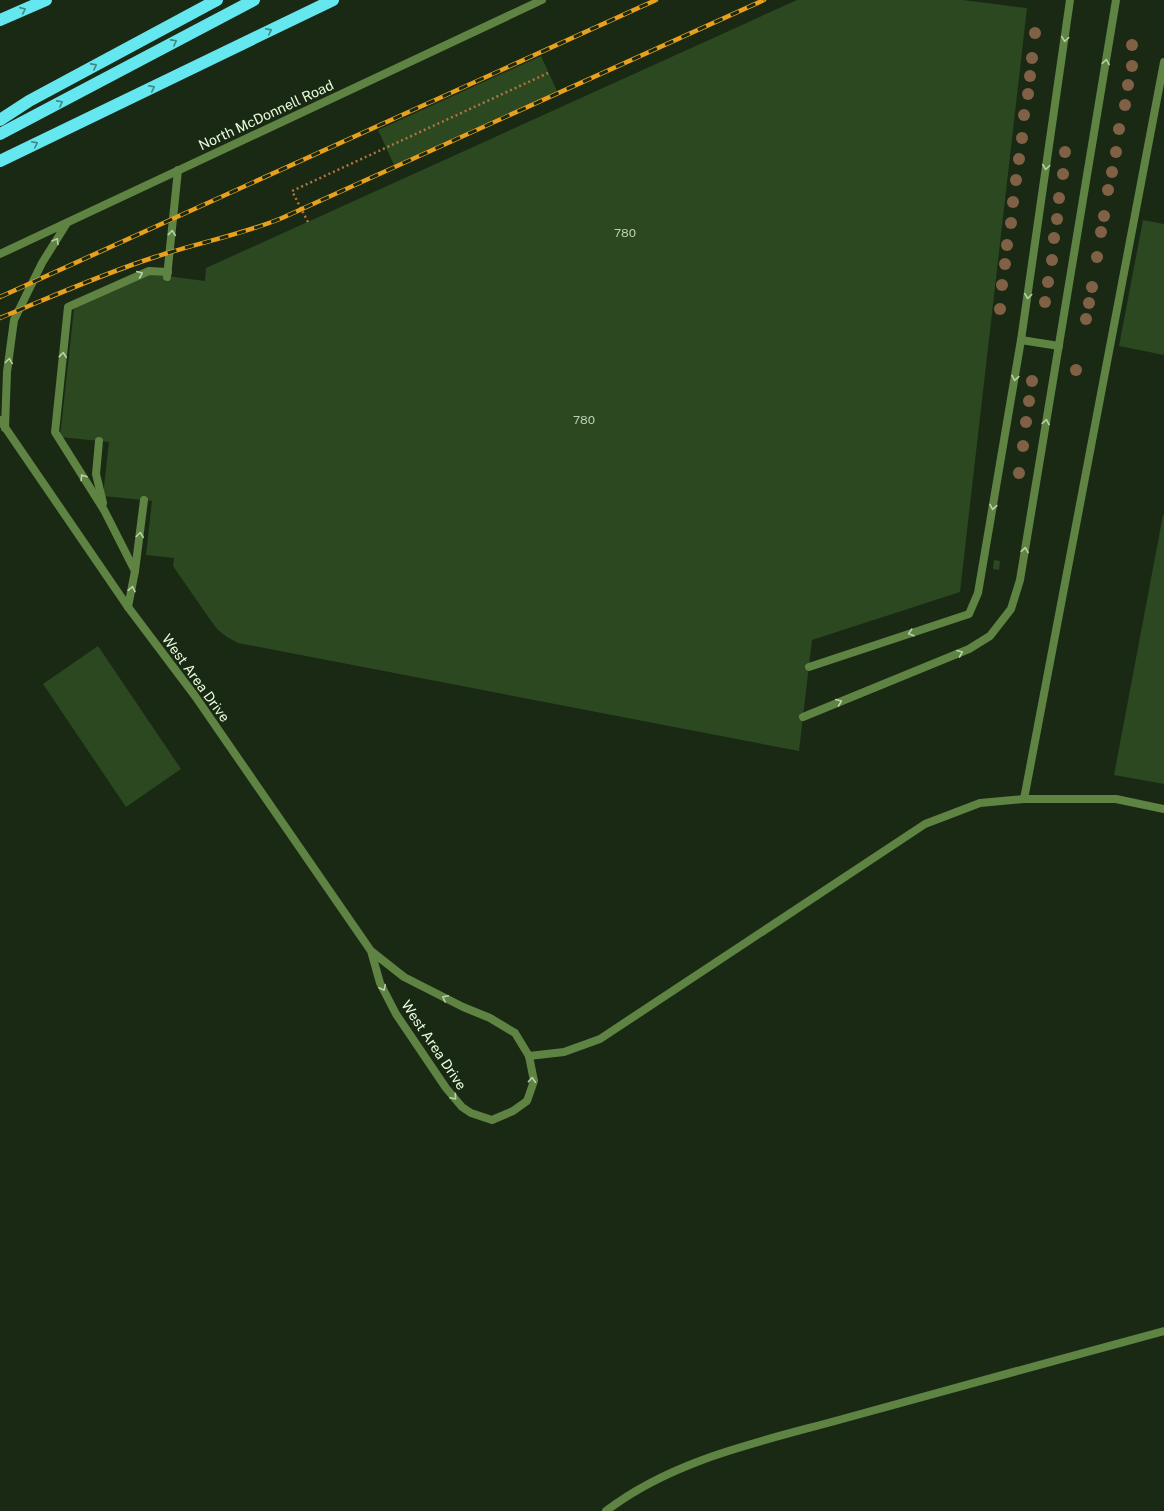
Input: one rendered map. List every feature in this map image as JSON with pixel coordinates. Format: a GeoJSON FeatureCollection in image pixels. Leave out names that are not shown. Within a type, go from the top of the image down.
{"type":"FeatureCollection","features":[{"type":"Feature","properties":{"kind":"highway"},"geometry":{"type":"LineString","coordinates":[[0,20],[46,0]]}},
{"type":"Feature","properties":{"kind":"highway"},"geometry":{"type":"LineString","coordinates":[[0,120],[29,101],[217,0]]}},
{"type":"Feature","properties":{"kind":"highway"},"geometry":{"type":"LineString","coordinates":[[0,134],[254,0]]}},
{"type":"Feature","properties":{"kind":"highway"},"geometry":{"type":"LineString","coordinates":[[0,161],[333,0]]}},
{"type":"Feature","properties":{"kind":"street","name":"North McDonnell Road"},"geometry":{"type":"LineString","coordinates":[[0,254],[542,0]]}},
{"type":"Feature","properties":{"kind":"street"},"geometry":{"type":"LineString","coordinates":[[809,667],[969,614],[978,593],[1021,340],[1070,0]]}},
{"type":"Feature","properties":{"kind":"street"},"geometry":{"type":"LineString","coordinates":[[803,717],[970,649],[990,636],[1011,609],[1020,580],[1116,0]]}},
{"type":"Feature","properties":{"kind":"street"},"geometry":{"type":"LineString","coordinates":[[1024,799],[1164,62]]}},
{"type":"Feature","properties":{"kind":"street"},"geometry":{"type":"LineString","coordinates":[[135,571],[104,510],[55,432],[68,307],[113,289],[148,271],[167,274],[178,170]]}},
{"type":"Feature","properties":{"kind":"street"},"geometry":{"type":"LineString","coordinates":[[5,428],[7,372],[14,320],[42,264],[67,223]]}},
{"type":"Feature","properties":{"kind":"street"},"geometry":{"type":"LineString","coordinates":[[1021,340],[1059,346]]}},
{"type":"Feature","properties":{"kind":"street","name":"West Area Drive"},"geometry":{"type":"LineString","coordinates":[[0,420],[128,607],[196,696],[371,952],[380,983],[396,1014],[446,1088],[462,1107],[471,1113],[492,1120],[513,1111],[527,1101],[534,1081],[529,1056],[515,1033],[490,1018],[463,1007],[404,977],[371,952]]}},
{"type":"Feature","properties":{"kind":"street"},"geometry":{"type":"LineString","coordinates":[[99,441],[96,474],[104,510]]}},
{"type":"Feature","properties":{"kind":"street"},"geometry":{"type":"LineString","coordinates":[[128,607],[135,571],[144,500]]}},
{"type":"Feature","properties":{"kind":"street"},"geometry":{"type":"LineString","coordinates":[[529,1056],[564,1052],[600,1039],[925,824],[980,803],[1024,799],[1116,800],[1164,809]]}},
{"type":"Feature","properties":{"kind":"street"},"geometry":{"type":"LineString","coordinates":[[606,1511],[658,1478],[725,1452],[948,1389],[1164,1331]]}},
{"type":"Feature","properties":{"kind":"path"},"geometry":{"type":"LineString","coordinates":[[308,222],[292,190],[548,73]]}},
{"type":"Feature","properties":{"kind":"building"},"geometry":{"type":"Polygon","coordinates":[[[797,0],[963,0],[1027,8],[960,592],[812,640],[799,751],[238,643],[218,630],[211,621],[173,566],[174,558],[146,555],[152,501],[103,496],[109,442],[60,437],[74,309],[151,274],[205,281],[206,268],[797,0]]]}},
{"type":"Feature","properties":{"kind":"building"},"geometry":{"type":"Polygon","coordinates":[[[541,56],[557,91],[394,165],[378,130],[541,56]]]}},
{"type":"Feature","properties":{"kind":"building"},"geometry":{"type":"Polygon","coordinates":[[[1143,220],[1164,224],[1164,355],[1119,346],[1143,220]]]}},
{"type":"Feature","properties":{"kind":"building"},"geometry":{"type":"Polygon","coordinates":[[[1164,515],[1164,784],[1114,775],[1164,515]]]}},
{"type":"Feature","properties":{"kind":"building"},"geometry":{"type":"Polygon","coordinates":[[[994,560],[1000,561],[999,570],[993,569],[994,560]]]}},
{"type":"Feature","properties":{"kind":"building"},"geometry":{"type":"Polygon","coordinates":[[[98,646],[181,769],[126,807],[43,684],[98,646]]]}},
{"type":"Feature","properties":{"kind":"railway"},"geometry":{"type":"LineString","coordinates":[[0,297],[656,0]]}},
{"type":"Feature","properties":{"kind":"railway"},"geometry":{"type":"LineString","coordinates":[[0,318],[135,264],[251,229],[282,218],[764,0]]}}]}
